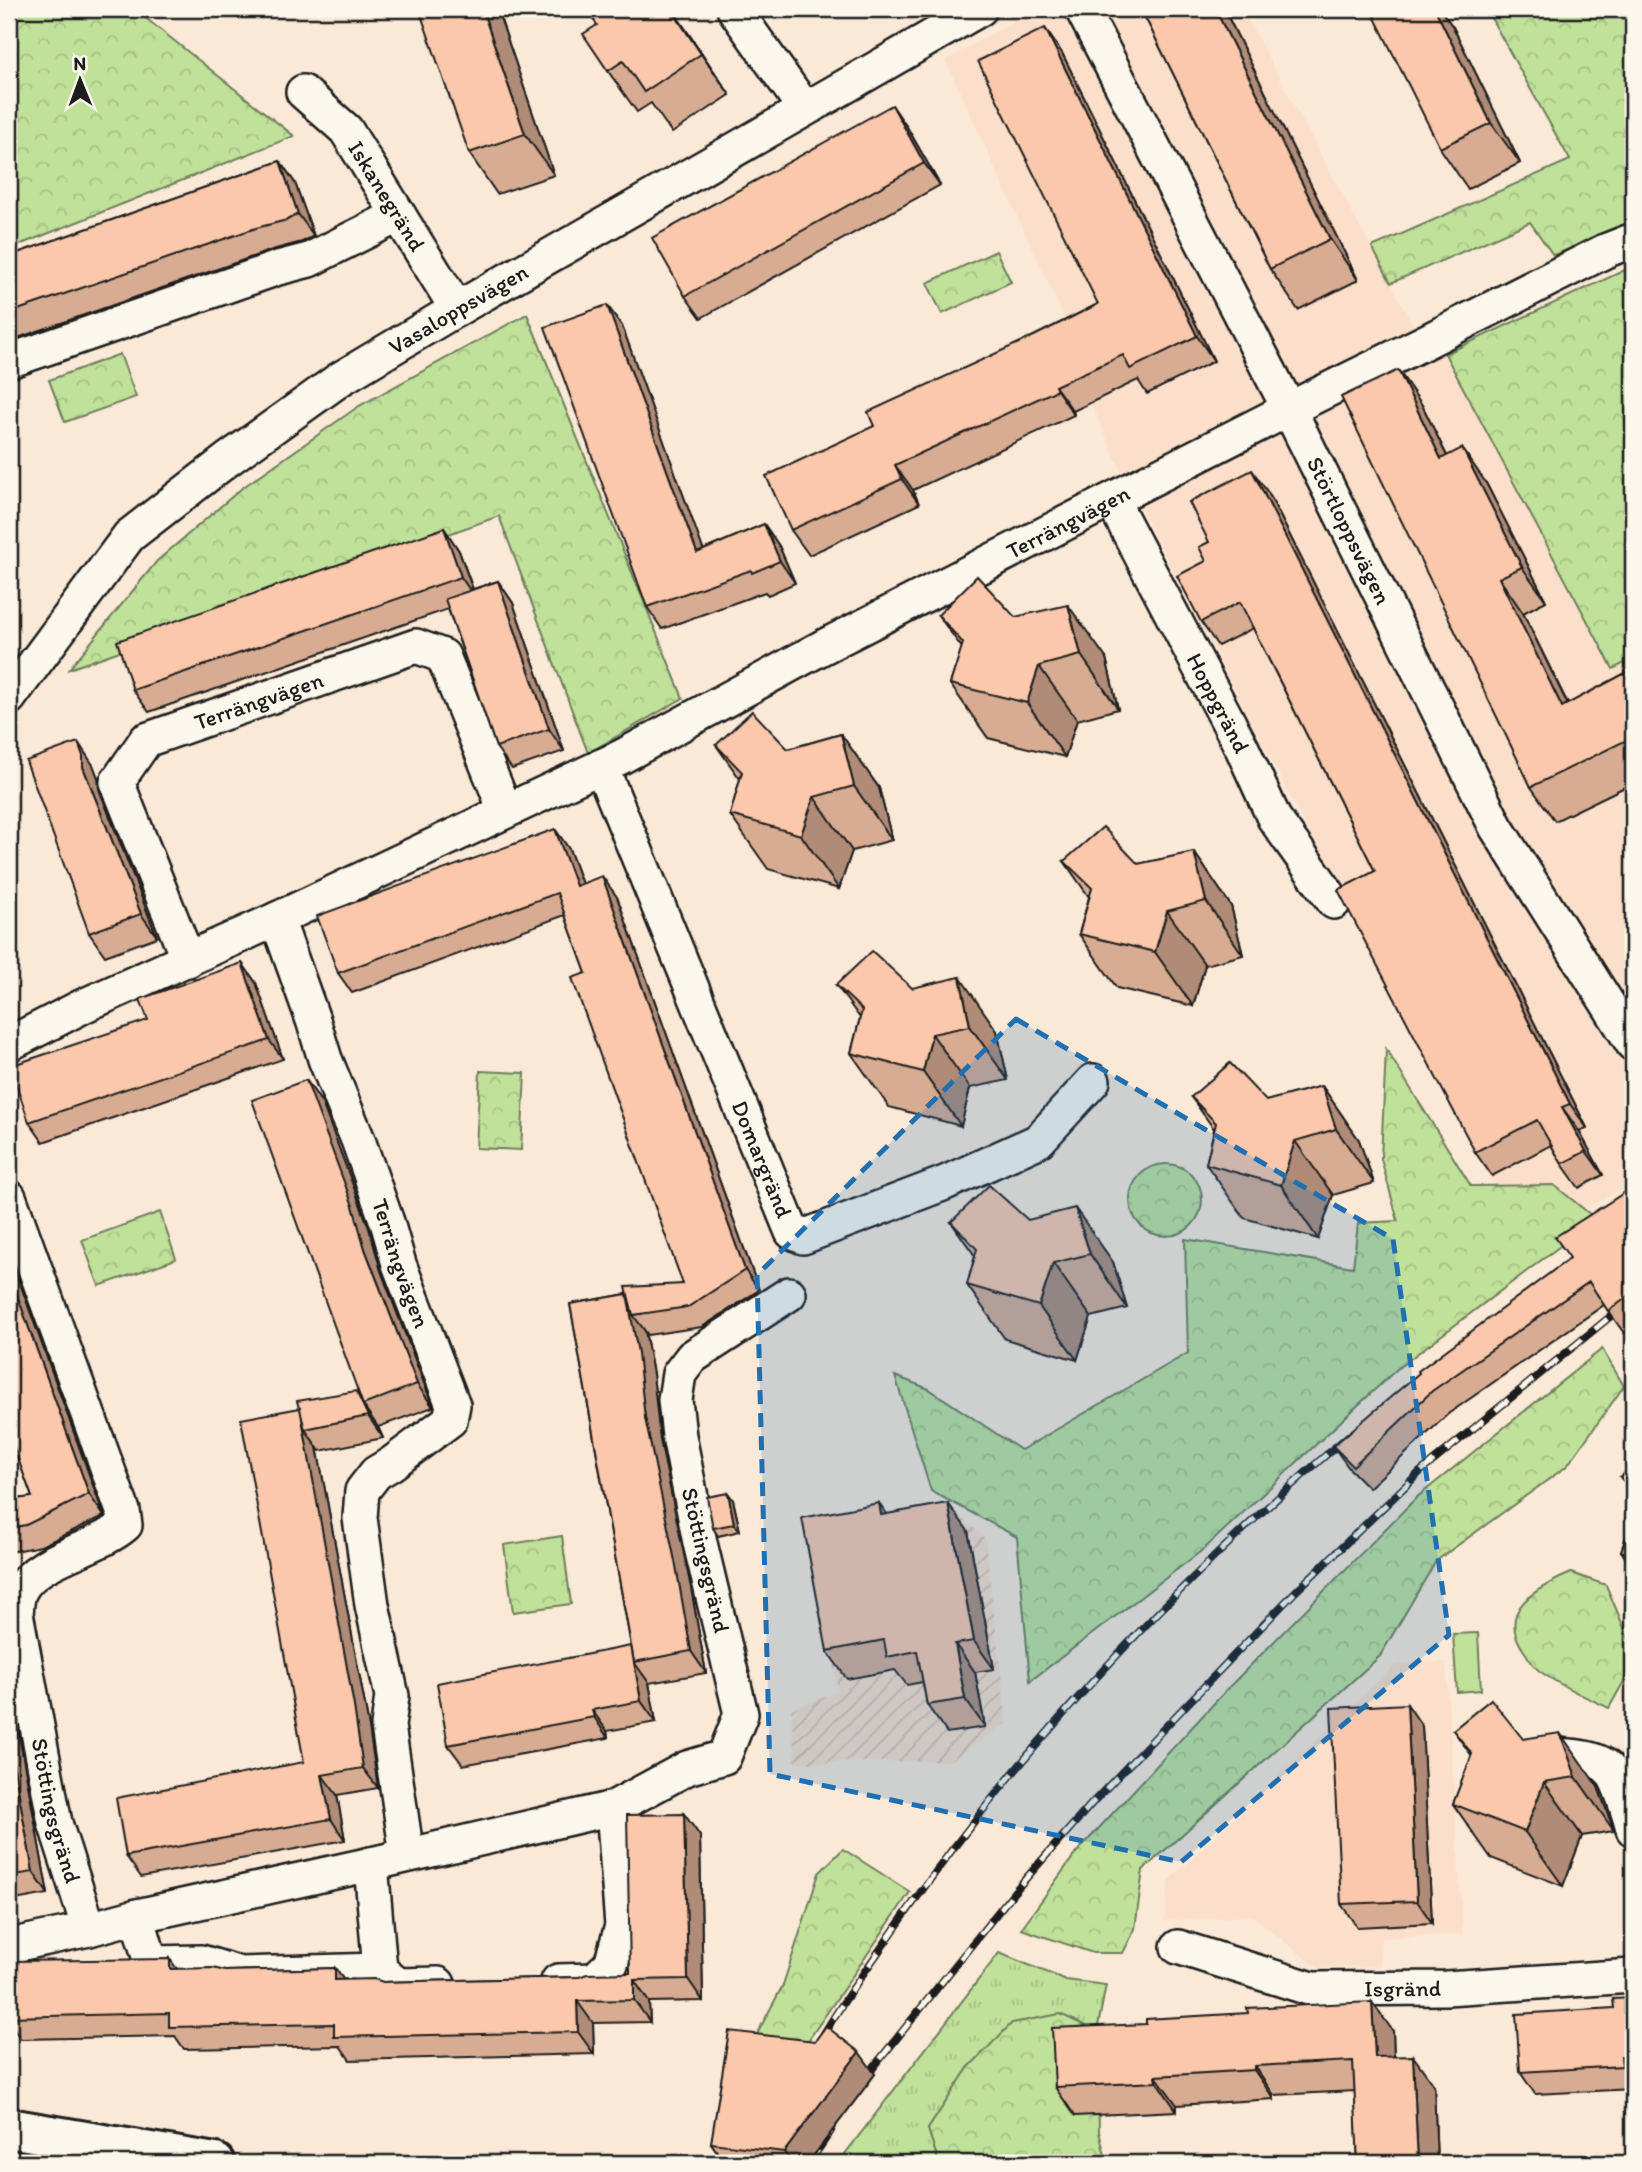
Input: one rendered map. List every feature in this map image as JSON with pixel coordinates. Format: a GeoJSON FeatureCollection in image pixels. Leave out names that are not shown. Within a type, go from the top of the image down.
{"type":"FeatureCollection","features":[{"type":"Feature","properties":{"kind":"street"},"geometry":{"type":"LineString","coordinates":[[734,9],[806,108]]}},
{"type":"Feature","properties":{"kind":"street","name":"Vasaloppsvägen"},"geometry":{"type":"LineString","coordinates":[[9,698],[129,536],[227,460],[340,379],[980,9]]}},
{"type":"Feature","properties":{"kind":"street","name":"Störtloppsvägen"},"geometry":{"type":"LineString","coordinates":[[1082,9],[1289,409],[1496,827],[1633,1044]]}},
{"type":"Feature","properties":{"kind":"street","name":"Iskanegränd"},"geometry":{"type":"LineString","coordinates":[[303,92],[346,130],[457,309]]}},
{"type":"Feature","properties":{"kind":"street"},"geometry":{"type":"LineString","coordinates":[[9,361],[278,268],[309,260],[399,215]]}},
{"type":"Feature","properties":{"kind":"street","name":"Terrängvägen"},"geometry":{"type":"LineString","coordinates":[[9,1044],[83,1006],[277,919],[621,757],[822,647],[1289,409],[1605,251],[1633,240]]}},
{"type":"Feature","properties":{"kind":"street","name":"Hoppgränd"},"geometry":{"type":"LineString","coordinates":[[1112,499],[1275,818],[1334,902]]}},
{"type":"Feature","properties":{"kind":"street","name":"Terrängvägen"},"geometry":{"type":"LineString","coordinates":[[187,960],[117,782],[146,740],[416,646],[443,656],[505,810]]}},
{"type":"Feature","properties":{"kind":"street","name":"Domargränd"},"geometry":{"type":"LineString","coordinates":[[601,766],[792,1232],[803,1237],[946,1183],[1038,1141],[1093,1081]]}},
{"type":"Feature","properties":{"kind":"street","name":"Terrängvägen"},"geometry":{"type":"LineString","coordinates":[[277,919],[325,1059],[358,1140],[399,1264],[453,1405],[450,1420],[376,1473],[362,1490],[360,1518],[372,1605],[392,1696],[388,1726],[407,1855]]}},
{"type":"Feature","properties":{"kind":"street","name":"Stöttingsgränd"},"geometry":{"type":"LineString","coordinates":[[9,1197],[123,1511],[125,1525],[113,1535],[35,1571],[20,1591],[16,1613],[55,1823],[89,1930]]}},
{"type":"Feature","properties":{"kind":"street","name":"Stöttingsgränd"},"geometry":{"type":"LineString","coordinates":[[9,1946],[89,1930],[136,1916],[613,1808],[687,1768],[724,1757],[741,1714],[700,1543],[679,1436],[675,1400],[679,1374],[692,1357],[789,1294]]}},
{"type":"Feature","properties":{"kind":"street"},"geometry":{"type":"LineString","coordinates":[[1561,1755],[1589,1758],[1609,1768],[1623,1795],[1633,1829]]}},
{"type":"Feature","properties":{"kind":"street"},"geometry":{"type":"LineString","coordinates":[[524,1982],[594,1980],[611,1964],[622,1926],[613,1808]]}},
{"type":"Feature","properties":{"kind":"street"},"geometry":{"type":"LineString","coordinates":[[371,1864],[380,1970]]}},
{"type":"Feature","properties":{"kind":"street"},"geometry":{"type":"LineString","coordinates":[[136,1916],[151,1963],[201,1962],[240,1974],[380,1970],[398,1985],[468,1983]]}},
{"type":"Feature","properties":{"kind":"street","name":"Isgränd"},"geometry":{"type":"LineString","coordinates":[[1178,1947],[1312,1989],[1446,1988],[1633,1976]]}},
{"type":"Feature","properties":{"kind":"street"},"geometry":{"type":"LineString","coordinates":[[9,2128],[215,2163]]}},
{"type":"Feature","properties":{"kind":"highlighted area"},"geometry":{"type":"Polygon","coordinates":[[[1016,1019],[1393,1239],[1449,1635],[1181,1862],[770,1774],[757,1275],[1016,1019]]]}},
{"type":"Feature","properties":{"kind":"shaded area"},"geometry":{"type":"Polygon","coordinates":[[[1036,9],[1242,9],[1423,343],[1445,354],[1613,669],[1633,659],[1633,1184],[1546,1227],[1489,1179],[1123,475],[1060,335],[1070,330],[945,60],[1036,9]]]}},
{"type":"Feature","properties":{"kind":"shaded area"},"geometry":{"type":"Polygon","coordinates":[[[960,1516],[985,1538],[1007,1723],[950,1761],[795,1763],[791,1709],[838,1691],[813,1542],[960,1516]]]}},
{"type":"Feature","properties":{"kind":"shaded area"},"geometry":{"type":"Polygon","coordinates":[[[1446,1662],[1463,1934],[1381,1938],[1380,1966],[1318,1968],[1252,1916],[1164,1921],[1169,1880],[1396,1664],[1446,1662]]]}},
{"type":"Feature","properties":{"kind":"green space"},"geometry":{"type":"Polygon","coordinates":[[[9,9],[141,9],[143,16],[294,136],[9,249],[9,9]]]}},
{"type":"Feature","properties":{"kind":"green space"},"geometry":{"type":"Polygon","coordinates":[[[1486,9],[1633,9],[1633,227],[1553,255],[1530,222],[1391,283],[1372,247],[1570,160],[1486,9]]]}},
{"type":"Feature","properties":{"kind":"green space"},"geometry":{"type":"Polygon","coordinates":[[[996,251],[1011,282],[942,314],[927,283],[996,251]]]}},
{"type":"Feature","properties":{"kind":"green space"},"geometry":{"type":"Polygon","coordinates":[[[1633,269],[1633,659],[1613,669],[1445,354],[1625,270],[1633,269]]]}},
{"type":"Feature","properties":{"kind":"green space"},"geometry":{"type":"Polygon","coordinates":[[[527,314],[683,698],[588,753],[499,516],[69,669],[157,561],[242,488],[359,406],[527,314]]]}},
{"type":"Feature","properties":{"kind":"green space"},"geometry":{"type":"Polygon","coordinates":[[[120,354],[136,397],[65,422],[49,380],[120,354]]]}},
{"type":"Feature","properties":{"kind":"green space"},"geometry":{"type":"Polygon","coordinates":[[[1386,1049],[1471,1186],[1554,1185],[1596,1219],[1398,1368],[1204,1549],[1030,1681],[1017,1537],[931,1491],[895,1376],[929,1389],[1021,1450],[1188,1353],[1185,1239],[1353,1267],[1358,1223],[1398,1221],[1381,1159],[1386,1049]]]}},
{"type":"Feature","properties":{"kind":"green space"},"geometry":{"type":"Polygon","coordinates":[[[480,1071],[525,1073],[521,1150],[476,1148],[480,1071]]]}},
{"type":"Feature","properties":{"kind":"green space"},"geometry":{"type":"Polygon","coordinates":[[[1159,1164],[1173,1164],[1192,1174],[1202,1193],[1202,1207],[1192,1226],[1173,1236],[1159,1236],[1140,1226],[1130,1207],[1130,1193],[1140,1174],[1159,1164]]]}},
{"type":"Feature","properties":{"kind":"green space"},"geometry":{"type":"Polygon","coordinates":[[[160,1212],[176,1259],[99,1286],[82,1240],[160,1212]]]}},
{"type":"Feature","properties":{"kind":"green space"},"geometry":{"type":"Polygon","coordinates":[[[1602,1349],[1624,1386],[1567,1466],[1436,1561],[1380,1656],[1143,1870],[1135,1929],[1123,1953],[1093,1953],[1021,1929],[1076,1853],[1231,1685],[1416,1498],[1602,1349]]]}},
{"type":"Feature","properties":{"kind":"green space"},"geometry":{"type":"Polygon","coordinates":[[[562,1536],[571,1604],[513,1612],[504,1545],[562,1536]]]}},
{"type":"Feature","properties":{"kind":"green space"},"geometry":{"type":"Polygon","coordinates":[[[1571,1573],[1606,1585],[1633,1649],[1633,1665],[1609,1708],[1538,1670],[1516,1636],[1514,1623],[1524,1602],[1545,1586],[1571,1573]]]}},
{"type":"Feature","properties":{"kind":"green space"},"geometry":{"type":"Polygon","coordinates":[[[1478,1633],[1481,1690],[1457,1692],[1453,1634],[1478,1633]]]}},
{"type":"Feature","properties":{"kind":"green space"},"geometry":{"type":"Polygon","coordinates":[[[843,1849],[910,1892],[805,2045],[756,2036],[783,1985],[819,1873],[843,1849]]]}},
{"type":"Feature","properties":{"kind":"green space"},"geometry":{"type":"Polygon","coordinates":[[[999,1953],[1066,1980],[1106,1985],[1097,2031],[928,2129],[939,2163],[838,2163],[999,1953]]]}},
{"type":"Feature","properties":{"kind":"green space"},"geometry":{"type":"Polygon","coordinates":[[[1060,2014],[1097,2031],[1099,2132],[1107,2163],[939,2163],[928,2129],[968,2068],[1012,2023],[1060,2014]]]}},
{"type":"Feature","properties":{"kind":"building"},"geometry":{"type":"Polygon","coordinates":[[[419,9],[482,9],[525,134],[469,153],[419,9]]]}},
{"type":"Feature","properties":{"kind":"building"},"geometry":{"type":"Polygon","coordinates":[[[587,9],[671,9],[701,54],[644,92],[623,61],[608,71],[583,34],[597,25],[587,9]]]}},
{"type":"Feature","properties":{"kind":"building"},"geometry":{"type":"Polygon","coordinates":[[[1141,9],[1215,9],[1330,239],[1270,269],[1141,9]]]}},
{"type":"Feature","properties":{"kind":"building"},"geometry":{"type":"Polygon","coordinates":[[[1378,9],[1435,9],[1491,123],[1440,148],[1372,12],[1378,9]]]}},
{"type":"Feature","properties":{"kind":"building"},"geometry":{"type":"Polygon","coordinates":[[[1045,28],[1197,336],[1130,369],[1123,355],[1055,386],[1057,390],[895,465],[902,479],[791,530],[766,476],[874,426],[868,412],[1098,304],[978,61],[1045,28]]]}},
{"type":"Feature","properties":{"kind":"building"},"geometry":{"type":"Polygon","coordinates":[[[892,105],[924,163],[685,296],[652,238],[892,105]]]}},
{"type":"Feature","properties":{"kind":"building"},"geometry":{"type":"Polygon","coordinates":[[[280,161],[298,214],[287,220],[256,228],[9,313],[9,256],[280,161]]]}},
{"type":"Feature","properties":{"kind":"building"},"geometry":{"type":"Polygon","coordinates":[[[607,305],[697,553],[764,524],[780,561],[752,573],[751,570],[647,607],[545,327],[607,305]]]}},
{"type":"Feature","properties":{"kind":"building"},"geometry":{"type":"Polygon","coordinates":[[[1398,370],[1441,459],[1462,448],[1522,567],[1499,578],[1562,707],[1633,669],[1633,737],[1531,787],[1341,397],[1398,370]]]}},
{"type":"Feature","properties":{"kind":"building"},"geometry":{"type":"Polygon","coordinates":[[[1252,470],[1570,1104],[1562,1107],[1586,1151],[1562,1164],[1537,1120],[1475,1152],[1338,890],[1375,871],[1240,602],[1201,622],[1177,576],[1206,561],[1199,547],[1209,542],[1189,502],[1252,470]]]}},
{"type":"Feature","properties":{"kind":"building"},"geometry":{"type":"Polygon","coordinates":[[[444,528],[461,577],[133,690],[117,641],[444,528]]]}},
{"type":"Feature","properties":{"kind":"building"},"geometry":{"type":"Polygon","coordinates":[[[977,576],[1015,617],[1068,605],[1081,655],[1039,666],[1027,703],[950,684],[963,643],[938,615],[977,576]]]}},
{"type":"Feature","properties":{"kind":"building"},"geometry":{"type":"Polygon","coordinates":[[[498,581],[549,729],[496,747],[445,599],[498,581]]]}},
{"type":"Feature","properties":{"kind":"building"},"geometry":{"type":"Polygon","coordinates":[[[752,711],[788,749],[841,734],[854,786],[814,797],[801,835],[730,815],[742,772],[716,745],[752,711]]]}},
{"type":"Feature","properties":{"kind":"building"},"geometry":{"type":"Polygon","coordinates":[[[78,742],[83,756],[83,767],[141,914],[89,933],[26,761],[78,742]]]}},
{"type":"Feature","properties":{"kind":"building"},"geometry":{"type":"Polygon","coordinates":[[[1103,827],[1138,864],[1194,852],[1206,901],[1167,911],[1155,952],[1079,934],[1092,888],[1064,861],[1103,827]]]}},
{"type":"Feature","properties":{"kind":"building"},"geometry":{"type":"Polygon","coordinates":[[[555,829],[576,886],[602,876],[745,1270],[688,1307],[633,1315],[626,1287],[683,1284],[572,978],[586,973],[557,893],[338,973],[317,916],[555,829]]]}},
{"type":"Feature","properties":{"kind":"building"},"geometry":{"type":"Polygon","coordinates":[[[872,951],[912,988],[960,977],[970,1026],[932,1034],[923,1072],[851,1053],[862,1010],[836,985],[872,951]]]}},
{"type":"Feature","properties":{"kind":"building"},"geometry":{"type":"Polygon","coordinates":[[[242,963],[269,1040],[29,1122],[10,1066],[148,1020],[140,999],[242,963]]]}},
{"type":"Feature","properties":{"kind":"building"},"geometry":{"type":"Polygon","coordinates":[[[1230,1063],[1266,1101],[1322,1086],[1336,1129],[1295,1141],[1281,1185],[1206,1164],[1216,1123],[1191,1097],[1230,1063]]]}},
{"type":"Feature","properties":{"kind":"building"},"geometry":{"type":"Polygon","coordinates":[[[306,1080],[353,1206],[365,1249],[417,1384],[363,1405],[252,1100],[306,1080]]]}},
{"type":"Feature","properties":{"kind":"building"},"geometry":{"type":"Polygon","coordinates":[[[989,1185],[1028,1220],[1075,1208],[1090,1254],[1053,1263],[1039,1306],[967,1285],[977,1249],[951,1222],[989,1185]]]}},
{"type":"Feature","properties":{"kind":"building"},"geometry":{"type":"Polygon","coordinates":[[[1627,1191],[1633,1203],[1633,1293],[1608,1311],[1589,1282],[1432,1391],[1353,1466],[1333,1446],[1419,1373],[1418,1371],[1570,1258],[1555,1237],[1627,1191]]]}},
{"type":"Feature","properties":{"kind":"building"},"geometry":{"type":"Polygon","coordinates":[[[9,1273],[89,1494],[26,1525],[9,1528],[9,1500],[32,1497],[9,1434],[9,1273]]]}},
{"type":"Feature","properties":{"kind":"building"},"geometry":{"type":"Polygon","coordinates":[[[627,1294],[638,1353],[645,1418],[691,1651],[634,1662],[570,1304],[627,1294]]]}},
{"type":"Feature","properties":{"kind":"building"},"geometry":{"type":"Polygon","coordinates":[[[356,1391],[368,1416],[305,1429],[297,1401],[356,1391]]]}},
{"type":"Feature","properties":{"kind":"building"},"geometry":{"type":"Polygon","coordinates":[[[300,1408],[363,1768],[322,1775],[331,1819],[126,1856],[116,1798],[304,1762],[241,1419],[300,1408]]]}},
{"type":"Feature","properties":{"kind":"building"},"geometry":{"type":"Polygon","coordinates":[[[1633,1467],[1633,1493],[1620,1477],[1633,1467]]]}},
{"type":"Feature","properties":{"kind":"building"},"geometry":{"type":"Polygon","coordinates":[[[728,1493],[734,1524],[713,1528],[707,1497],[728,1493]]]}},
{"type":"Feature","properties":{"kind":"building"},"geometry":{"type":"Polygon","coordinates":[[[879,1503],[881,1515],[948,1503],[974,1641],[955,1644],[965,1699],[927,1705],[917,1651],[887,1657],[884,1640],[827,1651],[802,1518],[879,1503]]]}},
{"type":"Feature","properties":{"kind":"building"},"geometry":{"type":"Polygon","coordinates":[[[1633,1519],[1633,1556],[1621,1551],[1633,1519]]]}},
{"type":"Feature","properties":{"kind":"building"},"geometry":{"type":"Polygon","coordinates":[[[631,1646],[641,1701],[592,1710],[594,1717],[448,1745],[437,1683],[631,1646]]]}},
{"type":"Feature","properties":{"kind":"building"},"geometry":{"type":"Polygon","coordinates":[[[1491,1699],[1523,1739],[1560,1733],[1576,1777],[1544,1782],[1525,1832],[1453,1804],[1472,1754],[1453,1730],[1491,1699]]]}},
{"type":"Feature","properties":{"kind":"building"},"geometry":{"type":"Polygon","coordinates":[[[1407,1704],[1417,1901],[1341,1904],[1331,1708],[1407,1704]]]}},
{"type":"Feature","properties":{"kind":"building"},"geometry":{"type":"Polygon","coordinates":[[[9,1741],[33,1872],[9,1876],[9,1741]]]}},
{"type":"Feature","properties":{"kind":"building"},"geometry":{"type":"Polygon","coordinates":[[[684,1814],[688,1979],[634,1980],[634,2000],[577,2001],[578,2032],[334,2037],[334,2024],[169,2027],[169,2013],[9,2017],[9,1961],[170,1959],[170,1969],[213,1968],[225,1971],[335,1968],[335,1980],[374,1979],[383,1982],[579,1977],[587,1974],[630,1973],[627,1815],[684,1814]]]}},
{"type":"Feature","properties":{"kind":"building"},"geometry":{"type":"Polygon","coordinates":[[[1633,1998],[1633,2056],[1621,2056],[1622,2066],[1520,2072],[1516,2014],[1614,2008],[1613,1999],[1633,1998]]]}},
{"type":"Feature","properties":{"kind":"building"},"geometry":{"type":"Polygon","coordinates":[[[1372,2002],[1375,2057],[1413,2056],[1418,2163],[1358,2163],[1353,2061],[1254,2066],[1254,2070],[1156,2076],[1157,2082],[1055,2087],[1052,2028],[1146,2024],[1146,2019],[1248,2013],[1247,2008],[1372,2002]]]}},
{"type":"Feature","properties":{"kind":"building"},"geometry":{"type":"Polygon","coordinates":[[[826,2026],[859,2052],[784,2152],[711,2143],[729,2031],[815,2041],[826,2026]]]}},
{"type":"Feature","properties":{"kind":"railway"},"geometry":{"type":"LineString","coordinates":[[862,2085],[1014,1892],[1094,1801],[1295,1592],[1420,1472],[1633,1298]]}},
{"type":"Feature","properties":{"kind":"railway"},"geometry":{"type":"LineString","coordinates":[[817,2046],[855,1985],[945,1859],[1050,1729],[1164,1606],[1285,1491],[1348,1436]]}},
{"type":"Feature","properties":{"kind":"railway"},"geometry":{"type":"LineString","coordinates":[[809,2163],[831,2131]]}}]}
